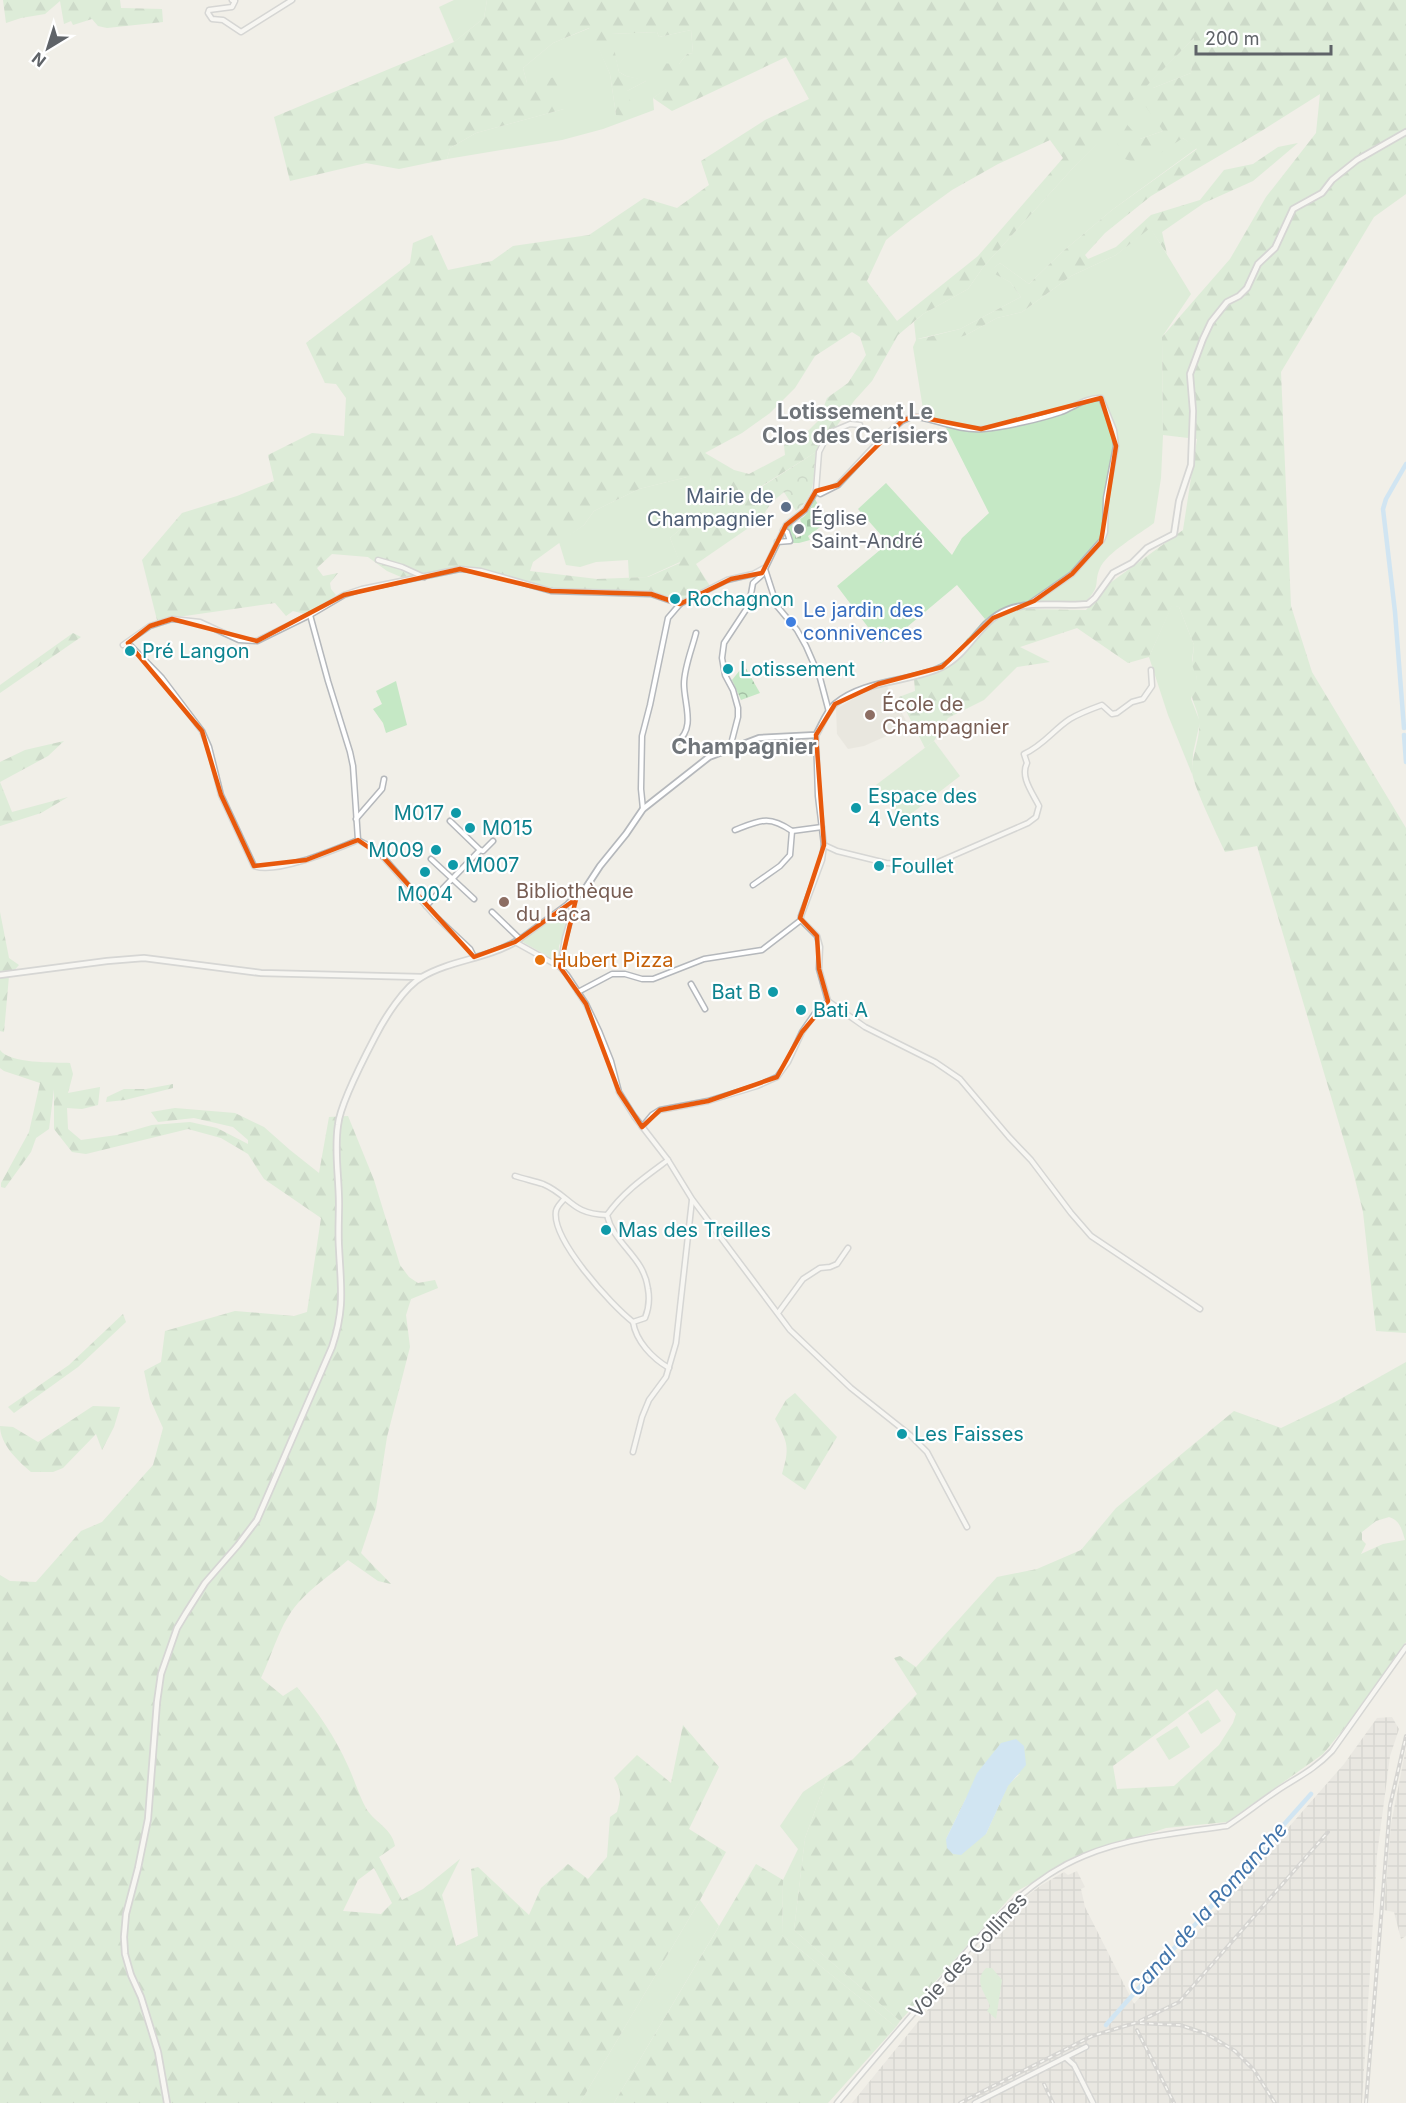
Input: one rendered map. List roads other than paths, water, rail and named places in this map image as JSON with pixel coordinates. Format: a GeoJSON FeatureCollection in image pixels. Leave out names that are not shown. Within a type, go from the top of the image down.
{"type":"FeatureCollection","features":[{"type":"Feature","properties":{"kind":"street"},"geometry":{"type":"LineString","coordinates":[[232,0],[235,1],[232,7],[208,12],[212,19],[223,20],[241,32],[292,0]]}},
{"type":"Feature","properties":{"kind":"street"},"geometry":{"type":"LineString","coordinates":[[578,992],[612,974],[653,979],[704,959],[762,950],[801,920],[822,860],[824,844],[818,796],[816,735],[835,705],[863,690],[942,667],[957,657],[993,618],[1007,610],[1027,605],[1088,604],[1113,573],[1132,563],[1147,548],[1174,534],[1178,506],[1191,465],[1190,374],[1211,322],[1227,302],[1239,296],[1247,288],[1258,264],[1275,248],[1293,209],[1322,194],[1332,180],[1357,160],[1406,132]]}},
{"type":"Feature","properties":{"kind":"street"},"geometry":{"type":"LineString","coordinates":[[816,491],[820,494],[838,485],[879,441],[902,421],[914,416],[957,427],[981,429],[1052,414],[1089,400],[1101,398],[1114,430],[1116,446],[1106,498],[1105,532],[1102,540],[1072,574],[1027,605]]}},
{"type":"Feature","properties":{"kind":"street"},"geometry":{"type":"LineString","coordinates":[[730,748],[738,708],[734,690],[725,675],[722,658],[724,643],[749,604],[751,587],[762,575],[786,525],[805,510],[816,491],[819,452],[826,438],[831,432],[850,424],[860,425]]}},
{"type":"Feature","properties":{"kind":"street"},"geometry":{"type":"LineString","coordinates":[[777,542],[790,541],[783,530]]}},
{"type":"Feature","properties":{"kind":"street"},"geometry":{"type":"LineString","coordinates":[[378,560],[425,577]]}},
{"type":"Feature","properties":{"kind":"street"},"geometry":{"type":"LineString","coordinates":[[764,568],[777,606],[797,630],[806,646],[820,678],[829,712]]}},
{"type":"Feature","properties":{"kind":"street"},"geometry":{"type":"LineString","coordinates":[[643,809],[642,736],[667,621],[680,604],[727,580],[753,574],[764,568]]}},
{"type":"Feature","properties":{"kind":"street"},"geometry":{"type":"LineString","coordinates":[[123,645],[150,626],[172,619],[200,622],[239,640],[257,641],[344,595],[362,589],[469,569],[543,590],[651,594],[680,604]]}},
{"type":"Feature","properties":{"kind":"street"},"geometry":{"type":"LineString","coordinates":[[753,574],[756,580]]}},
{"type":"Feature","properties":{"kind":"street"},"geometry":{"type":"LineString","coordinates":[[310,615],[352,758],[358,840]]}},
{"type":"Feature","properties":{"kind":"street"},"geometry":{"type":"LineString","coordinates":[[676,742],[684,736],[687,726],[688,708],[684,684],[696,633]]}},
{"type":"Feature","properties":{"kind":"street"},"geometry":{"type":"LineString","coordinates":[[128,643],[162,678],[202,730],[209,747],[221,795],[254,866],[263,868],[306,860],[358,840]]}},
{"type":"Feature","properties":{"kind":"street"},"geometry":{"type":"LineString","coordinates":[[824,844],[837,851],[886,863],[934,866],[1028,823],[1036,817],[1039,806],[1025,778],[1023,770],[1027,763],[1024,754],[1037,748],[1070,719],[1085,711],[1101,705],[1112,714],[1117,713],[1132,702],[1143,699],[1152,686],[1151,670]]}},
{"type":"Feature","properties":{"kind":"street"},"geometry":{"type":"LineString","coordinates":[[0,975],[144,958],[261,974],[421,977],[474,957],[504,949],[569,903],[580,894],[643,809],[709,757],[759,738],[816,735]]}},
{"type":"Feature","properties":{"kind":"street"},"geometry":{"type":"LineString","coordinates":[[356,820],[382,789],[384,779]]}},
{"type":"Feature","properties":{"kind":"street"},"geometry":{"type":"LineString","coordinates":[[450,820],[480,850]]}},
{"type":"Feature","properties":{"kind":"street"},"geometry":{"type":"LineString","coordinates":[[735,830],[767,820],[783,825],[792,831],[822,827]]}},
{"type":"Feature","properties":{"kind":"street"},"geometry":{"type":"LineString","coordinates":[[753,885],[780,866],[790,855],[792,831]]}},
{"type":"Feature","properties":{"kind":"street"},"geometry":{"type":"LineString","coordinates":[[358,840],[379,853],[426,906],[470,949],[474,957]]}},
{"type":"Feature","properties":{"kind":"street"},"geometry":{"type":"LineString","coordinates":[[426,906],[452,877],[480,850],[483,851],[493,841]]}},
{"type":"Feature","properties":{"kind":"street"},"geometry":{"type":"LineString","coordinates":[[431,859],[474,899]]}},
{"type":"Feature","properties":{"kind":"street"},"geometry":{"type":"LineString","coordinates":[[560,967],[573,911],[569,903]]}},
{"type":"Feature","properties":{"kind":"street"},"geometry":{"type":"LineString","coordinates":[[492,912],[518,941],[560,967],[586,1004],[599,1031],[620,1092],[634,1116],[668,1160],[692,1199],[802,1343],[927,1452],[967,1527]]}},
{"type":"Feature","properties":{"kind":"street"},"geometry":{"type":"LineString","coordinates":[[801,920],[817,936],[820,947],[819,969],[828,1001],[865,1027],[935,1062],[960,1079],[1031,1160],[1091,1236],[1200,1310]]}},
{"type":"Feature","properties":{"kind":"street"},"geometry":{"type":"LineString","coordinates":[[167,2103],[158,2052],[125,1954],[124,1937],[126,1914],[148,1819],[161,1674],[177,1628],[204,1583],[257,1520],[332,1347],[342,1304],[338,1227],[338,1126],[340,1115],[387,1015],[421,977]]}},
{"type":"Feature","properties":{"kind":"street"},"geometry":{"type":"LineString","coordinates":[[692,984],[705,1009]]}},
{"type":"Feature","properties":{"kind":"street"},"geometry":{"type":"LineString","coordinates":[[642,1126],[660,1110],[708,1101],[757,1086],[777,1077],[788,1062],[802,1032],[818,1009],[828,1001]]}},
{"type":"Feature","properties":{"kind":"street"},"geometry":{"type":"LineString","coordinates":[[515,1176],[543,1185],[578,1210],[607,1215],[628,1190],[668,1160]]}},
{"type":"Feature","properties":{"kind":"street"},"geometry":{"type":"LineString","coordinates":[[564,1199],[556,1208],[556,1217],[560,1233],[571,1252],[589,1276],[633,1322],[634,1329],[648,1352],[669,1368]]}},
{"type":"Feature","properties":{"kind":"street"},"geometry":{"type":"LineString","coordinates":[[633,1452],[642,1416],[649,1400],[666,1377],[676,1343],[692,1199]]}},
{"type":"Feature","properties":{"kind":"street"},"geometry":{"type":"LineString","coordinates":[[607,1215],[610,1227],[643,1269],[647,1280],[650,1302],[647,1313],[645,1318],[633,1322]]}},
{"type":"Feature","properties":{"kind":"street"},"geometry":{"type":"LineString","coordinates":[[778,1313],[803,1279],[820,1268],[830,1268],[837,1264],[848,1248]]}},
{"type":"Feature","properties":{"kind":"street","name":"Voie des Collines"},"geometry":{"type":"LineString","coordinates":[[837,2103],[989,1925],[1020,1895],[1049,1874],[1084,1856],[1118,1845],[1227,1826],[1318,1765],[1332,1751],[1406,1647]]}},
{"type":"Feature","properties":{"kind":"street"},"geometry":{"type":"LineString","coordinates":[[975,2103],[1086,2047]]}},
{"type":"Feature","properties":{"kind":"street"},"geometry":{"type":"LineString","coordinates":[[1066,2058],[1074,2065],[1093,2103]]}},
{"type":"Feature","properties":{"kind":"water"},"geometry":{"type":"Polygon","coordinates":[[[1016,1739],[1024,1746],[1026,1765],[1008,1786],[986,1834],[961,1855],[953,1854],[947,1848],[946,1839],[977,1773],[1001,1743],[1016,1739]]]}},
{"type":"Feature","properties":{"kind":"waterway","name":"Canal de la Romanche"},"geometry":{"type":"LineString","coordinates":[[1404,728],[1395,612],[1383,509],[1386,499],[1406,464]]}},
{"type":"Feature","properties":{"kind":"waterway","name":"Canal de la Romanche"},"geometry":{"type":"LineString","coordinates":[[1404,735],[1406,762]]}},
{"type":"Feature","properties":{"kind":"waterway","name":"Canal de la Romanche"},"geometry":{"type":"LineString","coordinates":[[1106,2025],[1311,1794]]}},
{"type":"Feature","properties":{"kind":"railway"},"geometry":{"type":"LineString","coordinates":[[1366,2103],[1390,1806],[1406,1736]]}},
{"type":"Feature","properties":{"kind":"railway"},"geometry":{"type":"LineString","coordinates":[[1140,2021],[1179,2002],[1328,1832]]}},
{"type":"Feature","properties":{"kind":"railway"},"geometry":{"type":"LineString","coordinates":[[960,2103],[1092,2036],[1135,2023],[1180,2025],[1207,2034],[1235,2051],[1254,2070],[1275,2103]]}},
{"type":"Feature","properties":{"kind":"railway"},"geometry":{"type":"LineString","coordinates":[[1137,2030],[1174,2103]]}},
{"type":"Feature","properties":{"kind":"railway"},"geometry":{"type":"LineString","coordinates":[[1044,2084],[1053,2103]]}},
{"type":"Feature","properties":{"kind":"place","name":"Mairie de Champagnier"},"geometry":{"type":"Point","coordinates":[786,507]}},
{"type":"Feature","properties":{"kind":"place","name":"Église Saint-André"},"geometry":{"type":"Point","coordinates":[799,529]}},
{"type":"Feature","properties":{"kind":"place","name":"Rochagnon"},"geometry":{"type":"Point","coordinates":[675,599]}},
{"type":"Feature","properties":{"kind":"place","name":"Le jardin des connivences"},"geometry":{"type":"Point","coordinates":[791,622]}},
{"type":"Feature","properties":{"kind":"place","name":"Pré Langon"},"geometry":{"type":"Point","coordinates":[130,651]}},
{"type":"Feature","properties":{"kind":"place","name":"Lotissement"},"geometry":{"type":"Point","coordinates":[728,669]}},
{"type":"Feature","properties":{"kind":"place","name":"École de Champagnier"},"geometry":{"type":"Point","coordinates":[870,715]}},
{"type":"Feature","properties":{"kind":"place","name":"Espace des 4 Vents"},"geometry":{"type":"Point","coordinates":[856,808]}},
{"type":"Feature","properties":{"kind":"place","name":"M017"},"geometry":{"type":"Point","coordinates":[456,813]}},
{"type":"Feature","properties":{"kind":"place","name":"M015"},"geometry":{"type":"Point","coordinates":[470,828]}},
{"type":"Feature","properties":{"kind":"place","name":"M009"},"geometry":{"type":"Point","coordinates":[436,850]}},
{"type":"Feature","properties":{"kind":"place","name":"M007"},"geometry":{"type":"Point","coordinates":[453,865]}},
{"type":"Feature","properties":{"kind":"place","name":"Foullet"},"geometry":{"type":"Point","coordinates":[879,866]}},
{"type":"Feature","properties":{"kind":"place","name":"M004"},"geometry":{"type":"Point","coordinates":[425,872]}},
{"type":"Feature","properties":{"kind":"place","name":"Bibliothèque du Laca"},"geometry":{"type":"Point","coordinates":[504,902]}},
{"type":"Feature","properties":{"kind":"place","name":"Hubert Pizza"},"geometry":{"type":"Point","coordinates":[540,960]}},
{"type":"Feature","properties":{"kind":"place","name":"Bat B"},"geometry":{"type":"Point","coordinates":[773,992]}},
{"type":"Feature","properties":{"kind":"place","name":"Bati A"},"geometry":{"type":"Point","coordinates":[801,1010]}},
{"type":"Feature","properties":{"kind":"place","name":"Mas des Treilles"},"geometry":{"type":"Point","coordinates":[606,1230]}},
{"type":"Feature","properties":{"kind":"place","name":"Les Faisses"},"geometry":{"type":"Point","coordinates":[902,1434]}},
{"type":"Feature","properties":{"kind":"district","name":"Lotissement Le Clos des Cerisiers"},"geometry":{"type":"Point","coordinates":[855,424]}},
{"type":"Feature","properties":{"kind":"district","name":"Champagnier"},"geometry":{"type":"Point","coordinates":[744,746]}}]}
